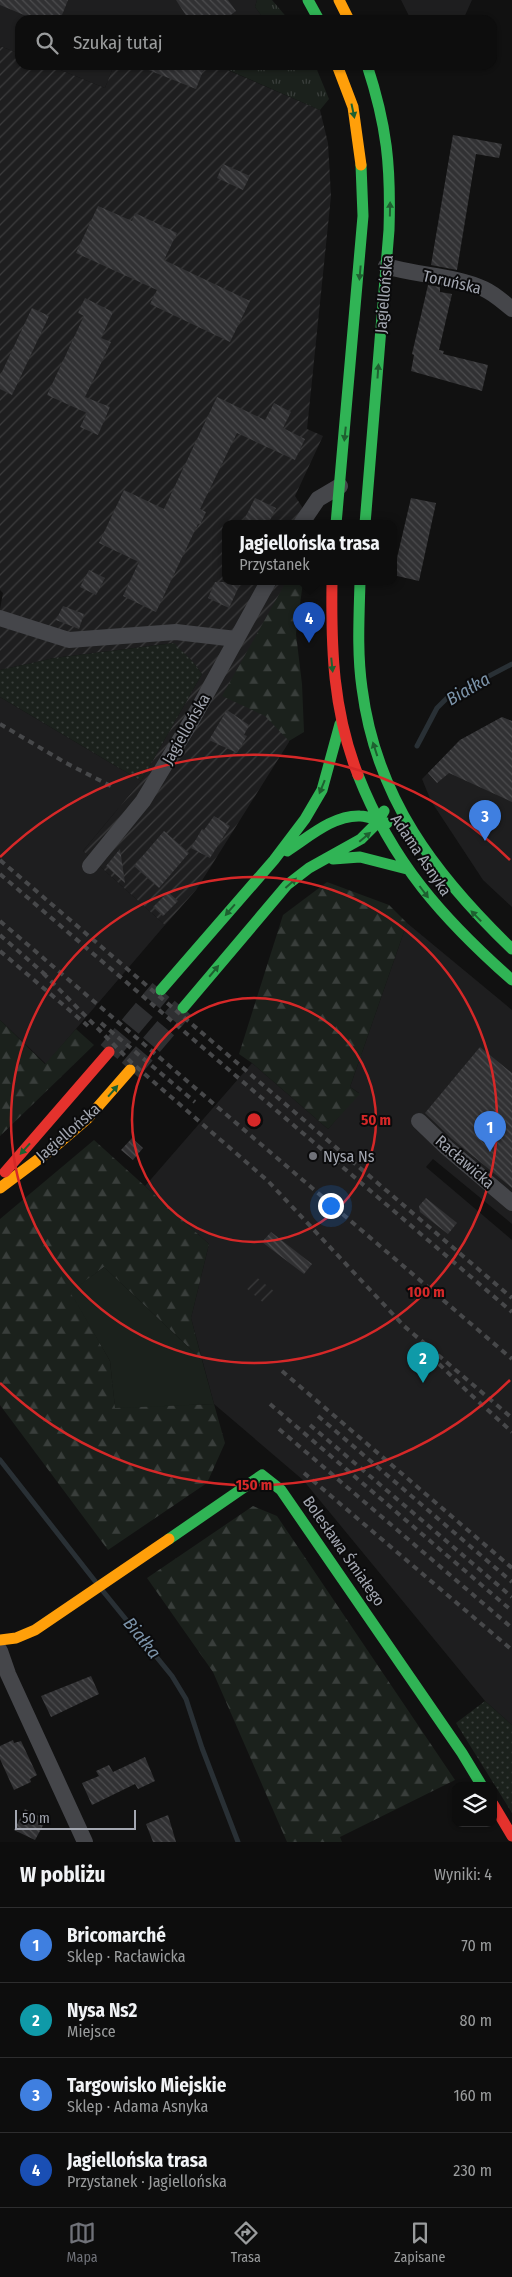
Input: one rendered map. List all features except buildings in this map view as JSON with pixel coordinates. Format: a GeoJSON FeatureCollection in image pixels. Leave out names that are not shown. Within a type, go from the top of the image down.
{"type":"FeatureCollection","features":[{"type":"Feature","properties":{"kind":"street"},"geometry":{"type":"LineString","coordinates":[[308,0],[316,15]]}},
{"type":"Feature","properties":{"kind":"street"},"geometry":{"type":"LineString","coordinates":[[339,0],[346,15]]}},
{"type":"Feature","properties":{"kind":"street","name":"Jagiellońska"},"geometry":{"type":"LineString","coordinates":[[336,520],[363,216],[361,162],[354,108],[339,70]]}},
{"type":"Feature","properties":{"kind":"street","name":"Jagiellońska"},"geometry":{"type":"LineString","coordinates":[[365,520],[390,205],[388,148],[377,96],[369,70]]}},
{"type":"Feature","properties":{"kind":"street","name":"Toruńska"},"geometry":{"type":"LineString","coordinates":[[386,266],[402,271],[462,281],[483,288],[512,310]]}},
{"type":"Feature","properties":{"kind":"street"},"geometry":{"type":"LineString","coordinates":[[304,520],[318,499],[340,486]]}},
{"type":"Feature","properties":{"kind":"street","name":"Jagiellońska"},"geometry":{"type":"LineString","coordinates":[[90,866],[143,802],[192,720],[266,585]]}},
{"type":"Feature","properties":{"kind":"street"},"geometry":{"type":"LineString","coordinates":[[183,1008],[252,904],[274,860],[305,819],[322,790],[340,724],[330,651],[332,585]]}},
{"type":"Feature","properties":{"kind":"street"},"geometry":{"type":"LineString","coordinates":[[161,990],[252,904],[288,886],[306,870],[369,834],[378,822],[392,795],[374,747],[361,693],[358,628],[360,585]]}},
{"type":"Feature","properties":{"kind":"street"},"geometry":{"type":"LineString","coordinates":[[0,618],[69,640],[176,632],[236,639]]}},
{"type":"Feature","properties":{"kind":"street","name":"Adama Asnyka"},"geometry":{"type":"LineString","coordinates":[[340,724],[360,784],[378,822],[407,869],[452,926],[512,980]]}},
{"type":"Feature","properties":{"kind":"street","name":"Adama Asnyka"},"geometry":{"type":"LineString","coordinates":[[392,795],[409,826],[437,869],[464,903],[512,949]]}},
{"type":"Feature","properties":{"kind":"street"},"geometry":{"type":"LineString","coordinates":[[274,860],[312,835],[347,818],[362,816],[378,822],[409,826]]}},
{"type":"Feature","properties":{"kind":"street"},"geometry":{"type":"LineString","coordinates":[[322,860],[360,857],[407,869]]}},
{"type":"Feature","properties":{"kind":"street","name":"Jagiellońska"},"geometry":{"type":"LineString","coordinates":[[0,1177],[108,1052]]}},
{"type":"Feature","properties":{"kind":"street","name":"Jagiellońska"},"geometry":{"type":"LineString","coordinates":[[0,1188],[88,1118],[130,1070]]}},
{"type":"Feature","properties":{"kind":"street","name":"Racławicka"},"geometry":{"type":"LineString","coordinates":[[419,1121],[447,1148],[512,1203]]}},
{"type":"Feature","properties":{"kind":"street","name":"Bolesława Śmiałego"},"geometry":{"type":"LineString","coordinates":[[0,1640],[16,1638],[35,1630],[262,1474],[281,1490],[303,1521],[452,1737],[480,1782]]}},
{"type":"Feature","properties":{"kind":"street"},"geometry":{"type":"LineString","coordinates":[[0,1651],[8,1674],[84,1842]]}},
{"type":"Feature","properties":{"kind":"street"},"geometry":{"type":"LineString","coordinates":[[497,1811],[512,1836]]}},
{"type":"Feature","properties":{"kind":"shaded area"},"geometry":{"type":"Polygon","coordinates":[[[0,0],[257,0],[255,7],[261,15],[15,15],[15,52],[0,46],[0,0]]]}},
{"type":"Feature","properties":{"kind":"shaded area"},"geometry":{"type":"Polygon","coordinates":[[[401,0],[472,0],[465,15],[408,15],[401,0]]]}},
{"type":"Feature","properties":{"kind":"shaded area"},"geometry":{"type":"Polygon","coordinates":[[[0,46],[15,52],[15,70],[60,70],[105,88],[112,70],[228,70],[320,110],[328,143],[331,196],[307,429],[323,436],[295,496],[310,520],[222,520],[222,585],[298,585],[290,618],[289,742],[196,890],[165,925],[83,851],[141,781],[202,674],[193,662],[173,643],[54,658],[0,670],[0,609],[3,593],[0,590],[0,46]]]}},
{"type":"Feature","properties":{"kind":"shaded area"},"geometry":{"type":"Polygon","coordinates":[[[60,70],[112,70],[105,88],[60,70]]]}},
{"type":"Feature","properties":{"kind":"shaded area"},"geometry":{"type":"Polygon","coordinates":[[[0,697],[141,781],[83,851],[165,925],[46,1064],[0,1020],[0,697]]]}},
{"type":"Feature","properties":{"kind":"shaded area"},"geometry":{"type":"Polygon","coordinates":[[[502,717],[512,721],[512,907],[483,880],[431,801],[422,779],[460,740],[502,717]]]}},
{"type":"Feature","properties":{"kind":"shaded area"},"geometry":{"type":"Polygon","coordinates":[[[407,923],[512,1010],[512,1224],[433,1159],[426,1167],[512,1240],[512,1725],[485,1701],[303,1480],[214,1404],[191,1318],[209,1244],[145,1186],[252,1063],[328,1129],[359,1093],[350,1087],[407,923]]]}},
{"type":"Feature","properties":{"kind":"shaded area"},"geometry":{"type":"Polygon","coordinates":[[[255,1276],[275,1292],[265,1304],[246,1288],[255,1276]]]}},
{"type":"Feature","properties":{"kind":"green space"},"geometry":{"type":"Polygon","coordinates":[[[257,0],[272,0],[285,15],[261,15],[255,7],[257,0]]]}},
{"type":"Feature","properties":{"kind":"green space"},"geometry":{"type":"Polygon","coordinates":[[[228,70],[317,70],[329,99],[320,110],[228,70]]]}},
{"type":"Feature","properties":{"kind":"green space"},"geometry":{"type":"Polygon","coordinates":[[[284,585],[303,585],[296,634],[302,684],[304,732],[289,741],[265,716],[222,696],[284,585]]]}},
{"type":"Feature","properties":{"kind":"green space"},"geometry":{"type":"Polygon","coordinates":[[[174,643],[202,674],[141,781],[0,697],[0,670],[54,658],[174,643]]]}},
{"type":"Feature","properties":{"kind":"green space"},"geometry":{"type":"Polygon","coordinates":[[[327,882],[389,905],[407,923],[350,1087],[360,1094],[328,1129],[239,1054],[283,915],[327,882]]]}},
{"type":"Feature","properties":{"kind":"green space"},"geometry":{"type":"Polygon","coordinates":[[[0,1020],[45,1064],[76,1029],[94,1045],[0,1136],[0,1020]]]}},
{"type":"Feature","properties":{"kind":"green space"},"geometry":{"type":"Polygon","coordinates":[[[94,1140],[209,1244],[191,1318],[202,1360],[104,1267],[71,1292],[110,1361],[115,1407],[214,1404],[225,1443],[207,1483],[108,1550],[0,1405],[0,1219],[94,1140]]]}},
{"type":"Feature","properties":{"kind":"green space"},"geometry":{"type":"Polygon","coordinates":[[[104,1267],[202,1360],[214,1404],[115,1408],[110,1361],[70,1292],[104,1267]]]}},
{"type":"Feature","properties":{"kind":"green space"},"geometry":{"type":"Polygon","coordinates":[[[253,1506],[277,1516],[455,1780],[340,1837],[342,1842],[287,1842],[213,1672],[147,1578],[253,1506]]]}},
{"type":"Feature","properties":{"kind":"green space"},"geometry":{"type":"Polygon","coordinates":[[[485,1701],[512,1725],[512,1813],[497,1789],[497,1782],[493,1782],[456,1723],[485,1701]]]}},
{"type":"Feature","properties":{"kind":"waterway","name":"Białka"},"geometry":{"type":"LineString","coordinates":[[417,746],[437,708],[447,698],[512,664]]}},
{"type":"Feature","properties":{"kind":"waterway","name":"Białka"},"geometry":{"type":"LineString","coordinates":[[0,1460],[95,1581]]}},
{"type":"Feature","properties":{"kind":"waterway","name":"Białka"},"geometry":{"type":"LineString","coordinates":[[102,1590],[172,1676],[186,1699],[202,1748],[238,1842]]}},
{"type":"Feature","properties":{"kind":"tunnel"},"geometry":{"type":"LineString","coordinates":[[109,1052],[161,990]]}},
{"type":"Feature","properties":{"kind":"tunnel"},"geometry":{"type":"LineString","coordinates":[[130,1070],[183,1008]]}},
{"type":"Feature","properties":{"kind":"railway"},"geometry":{"type":"LineString","coordinates":[[0,724],[66,763],[111,786]]}},
{"type":"Feature","properties":{"kind":"railway"},"geometry":{"type":"LineString","coordinates":[[0,860],[512,1298]]}},
{"type":"Feature","properties":{"kind":"railway"},"geometry":{"type":"LineString","coordinates":[[0,874],[512,1312]]}},
{"type":"Feature","properties":{"kind":"railway"},"geometry":{"type":"LineString","coordinates":[[0,921],[512,1359]]}},
{"type":"Feature","properties":{"kind":"railway"},"geometry":{"type":"LineString","coordinates":[[0,935],[48,977]]}},
{"type":"Feature","properties":{"kind":"railway"},"geometry":{"type":"LineString","coordinates":[[0,951],[88,1026]]}},
{"type":"Feature","properties":{"kind":"railway"},"geometry":{"type":"LineString","coordinates":[[43,973],[132,1063],[268,1181],[404,1326],[512,1418]]}},
{"type":"Feature","properties":{"kind":"railway"},"geometry":{"type":"LineString","coordinates":[[101,1023],[195,1102]]}},
{"type":"Feature","properties":{"kind":"railway"},"geometry":{"type":"LineString","coordinates":[[439,1364],[512,1432]]}},
{"type":"Feature","properties":{"kind":"railway"},"geometry":{"type":"LineString","coordinates":[[282,1371],[512,1568]]}},
{"type":"Feature","properties":{"kind":"railway"},"geometry":{"type":"LineString","coordinates":[[270,1404],[512,1611]]}},
{"type":"Feature","properties":{"kind":"railway"},"geometry":{"type":"LineString","coordinates":[[318,1416],[512,1582]]}},
{"type":"Feature","properties":{"kind":"railway"},"geometry":{"type":"LineString","coordinates":[[310,1425],[512,1597]]}},
{"type":"Feature","properties":{"kind":"railway"},"geometry":{"type":"LineString","coordinates":[[279,1429],[512,1628]]}},
{"type":"Feature","properties":{"kind":"railway"},"geometry":{"type":"LineString","coordinates":[[304,1473],[512,1650]]}},
{"type":"Feature","properties":{"kind":"traffic: fast"},"geometry":{"type":"LineString","coordinates":[[308,0],[316,15]]}},
{"type":"Feature","properties":{"kind":"traffic: fast"},"geometry":{"type":"LineString","coordinates":[[365,520],[389,230],[389,186],[386,146],[379,108],[369,70]]}},
{"type":"Feature","properties":{"kind":"traffic: fast"},"geometry":{"type":"LineString","coordinates":[[336,520],[363,216],[361,165]]}},
{"type":"Feature","properties":{"kind":"traffic: fast"},"geometry":{"type":"LineString","coordinates":[[360,585],[359,662],[362,688],[369,728],[395,799],[413,832],[434,863],[484,921],[512,949]]}},
{"type":"Feature","properties":{"kind":"traffic: fast"},"geometry":{"type":"LineString","coordinates":[[161,990],[274,860],[305,819],[322,790],[340,724]]}},
{"type":"Feature","properties":{"kind":"traffic: fast"},"geometry":{"type":"LineString","coordinates":[[358,775],[372,806],[403,862],[442,911],[512,980]]}},
{"type":"Feature","properties":{"kind":"traffic: fast"},"geometry":{"type":"LineString","coordinates":[[183,1008],[287,885],[309,868],[361,839],[377,823],[384,811]]}},
{"type":"Feature","properties":{"kind":"traffic: fast"},"geometry":{"type":"LineString","coordinates":[[287,851],[322,828],[340,819],[363,816],[387,823]]}},
{"type":"Feature","properties":{"kind":"traffic: fast"},"geometry":{"type":"LineString","coordinates":[[333,859],[360,857],[407,869]]}},
{"type":"Feature","properties":{"kind":"traffic: fast"},"geometry":{"type":"LineString","coordinates":[[169,1539],[262,1475],[281,1490],[462,1753],[480,1782]]}},
{"type":"Feature","properties":{"kind":"traffic: slow"},"geometry":{"type":"LineString","coordinates":[[339,0],[346,15]]}},
{"type":"Feature","properties":{"kind":"traffic: slow"},"geometry":{"type":"LineString","coordinates":[[339,70],[353,107],[361,165]]}},
{"type":"Feature","properties":{"kind":"traffic: slow"},"geometry":{"type":"LineString","coordinates":[[0,1188],[52,1149],[88,1118],[130,1070]]}},
{"type":"Feature","properties":{"kind":"traffic: slow"},"geometry":{"type":"LineString","coordinates":[[0,1640],[16,1638],[35,1630],[169,1539]]}},
{"type":"Feature","properties":{"kind":"traffic: jam"},"geometry":{"type":"LineString","coordinates":[[332,585],[335,680],[343,727],[358,775]]}},
{"type":"Feature","properties":{"kind":"traffic: jam"},"geometry":{"type":"LineString","coordinates":[[5,1172],[109,1052]]}},
{"type":"Feature","properties":{"kind":"traffic: jam"},"geometry":{"type":"LineString","coordinates":[[497,1811],[512,1836]]}},
{"type":"Feature","properties":{"kind":"place","name":"Jagiellońska trasa"},"geometry":{"type":"Point","coordinates":[309,643]}},
{"type":"Feature","properties":{"kind":"place","name":"Targowisko Miejskie"},"geometry":{"type":"Point","coordinates":[485,841]}},
{"type":"Feature","properties":{"kind":"place","name":"Bricomarché"},"geometry":{"type":"Point","coordinates":[490,1152]}},
{"type":"Feature","properties":{"kind":"place","name":"Nysa Ns"},"geometry":{"type":"Point","coordinates":[313,1156]}},
{"type":"Feature","properties":{"kind":"place","name":"Nysa Ns2"},"geometry":{"type":"Point","coordinates":[423,1383]}}]}
